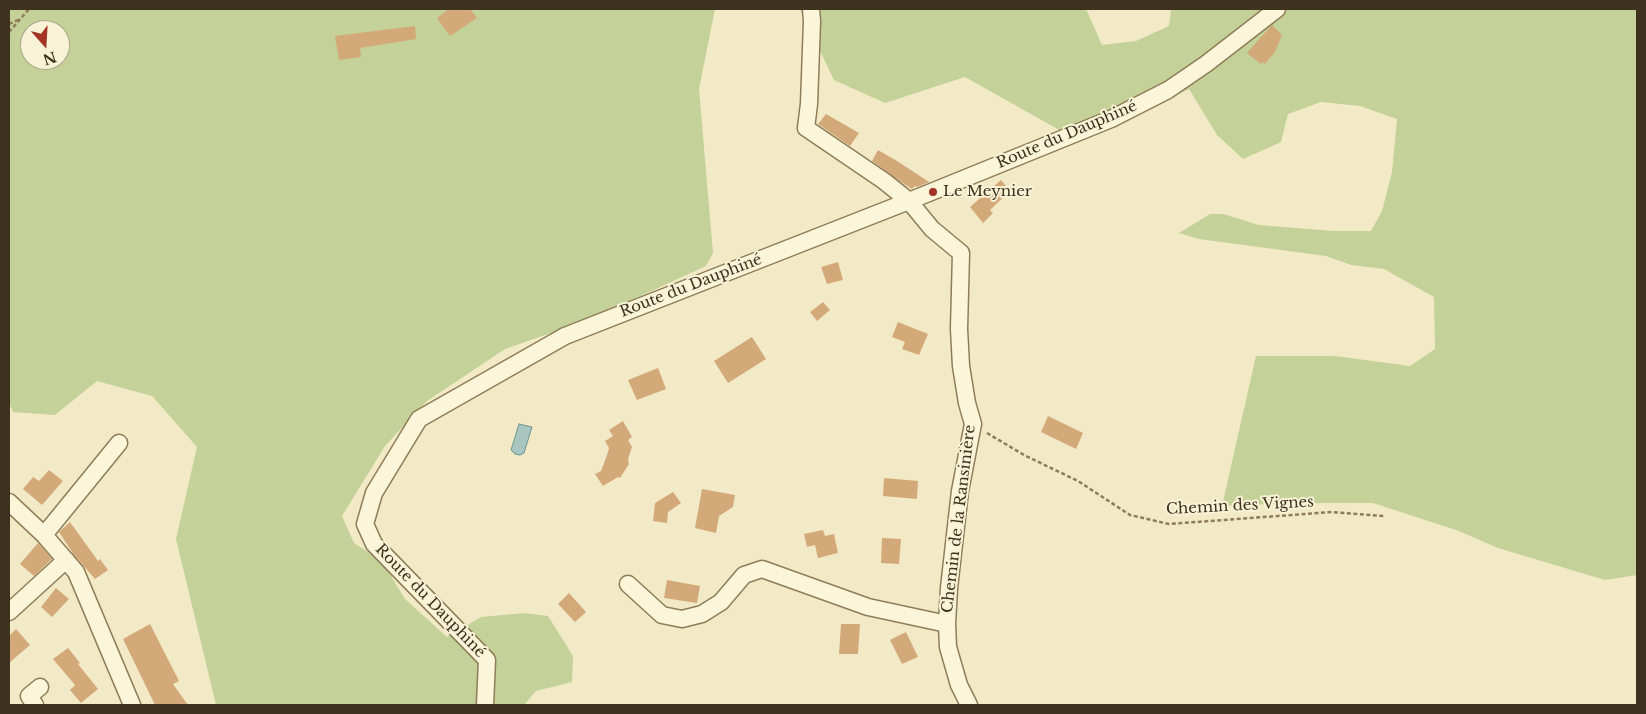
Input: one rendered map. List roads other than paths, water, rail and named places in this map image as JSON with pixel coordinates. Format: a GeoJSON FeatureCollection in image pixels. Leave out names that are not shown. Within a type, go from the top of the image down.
{"type":"FeatureCollection","features":[{"type":"Feature","properties":{"kind":"street","name":"Chemin de la Ransinière"},"geometry":{"type":"LineString","coordinates":[[811,9],[809,104],[806,128],[884,180],[909,201],[932,229],[961,253],[959,329],[961,366],[967,403],[973,424],[960,491],[949,588],[947,624],[948,647],[959,685],[970,705]]}},
{"type":"Feature","properties":{"kind":"street","name":"Route du Dauphiné"},"geometry":{"type":"LineString","coordinates":[[485,705],[487,660],[374,544],[365,524],[374,492],[420,419],[564,336],[1111,120],[1168,90],[1206,64],[1278,9]]}},
{"type":"Feature","properties":{"kind":"street"},"geometry":{"type":"LineString","coordinates":[[44,535],[119,443]]}},
{"type":"Feature","properties":{"kind":"street"},"geometry":{"type":"LineString","coordinates":[[9,502],[44,535],[76,572],[132,705]]}},
{"type":"Feature","properties":{"kind":"street"},"geometry":{"type":"LineString","coordinates":[[9,612],[66,560]]}},
{"type":"Feature","properties":{"kind":"street"},"geometry":{"type":"LineString","coordinates":[[628,584],[662,615],[682,619],[702,614],[721,602],[744,575],[762,569],[868,606],[947,624]]}},
{"type":"Feature","properties":{"kind":"street"},"geometry":{"type":"LineString","coordinates":[[35,705],[29,696],[40,687]]}},
{"type":"Feature","properties":{"kind":"water"},"geometry":{"type":"Polygon","coordinates":[[[519,424],[532,427],[524,453],[520,455],[515,454],[511,450],[519,424]]]}},
{"type":"Feature","properties":{"kind":"place","name":"Le Meynier"},"geometry":{"type":"Point","coordinates":[933,192]}}]}
